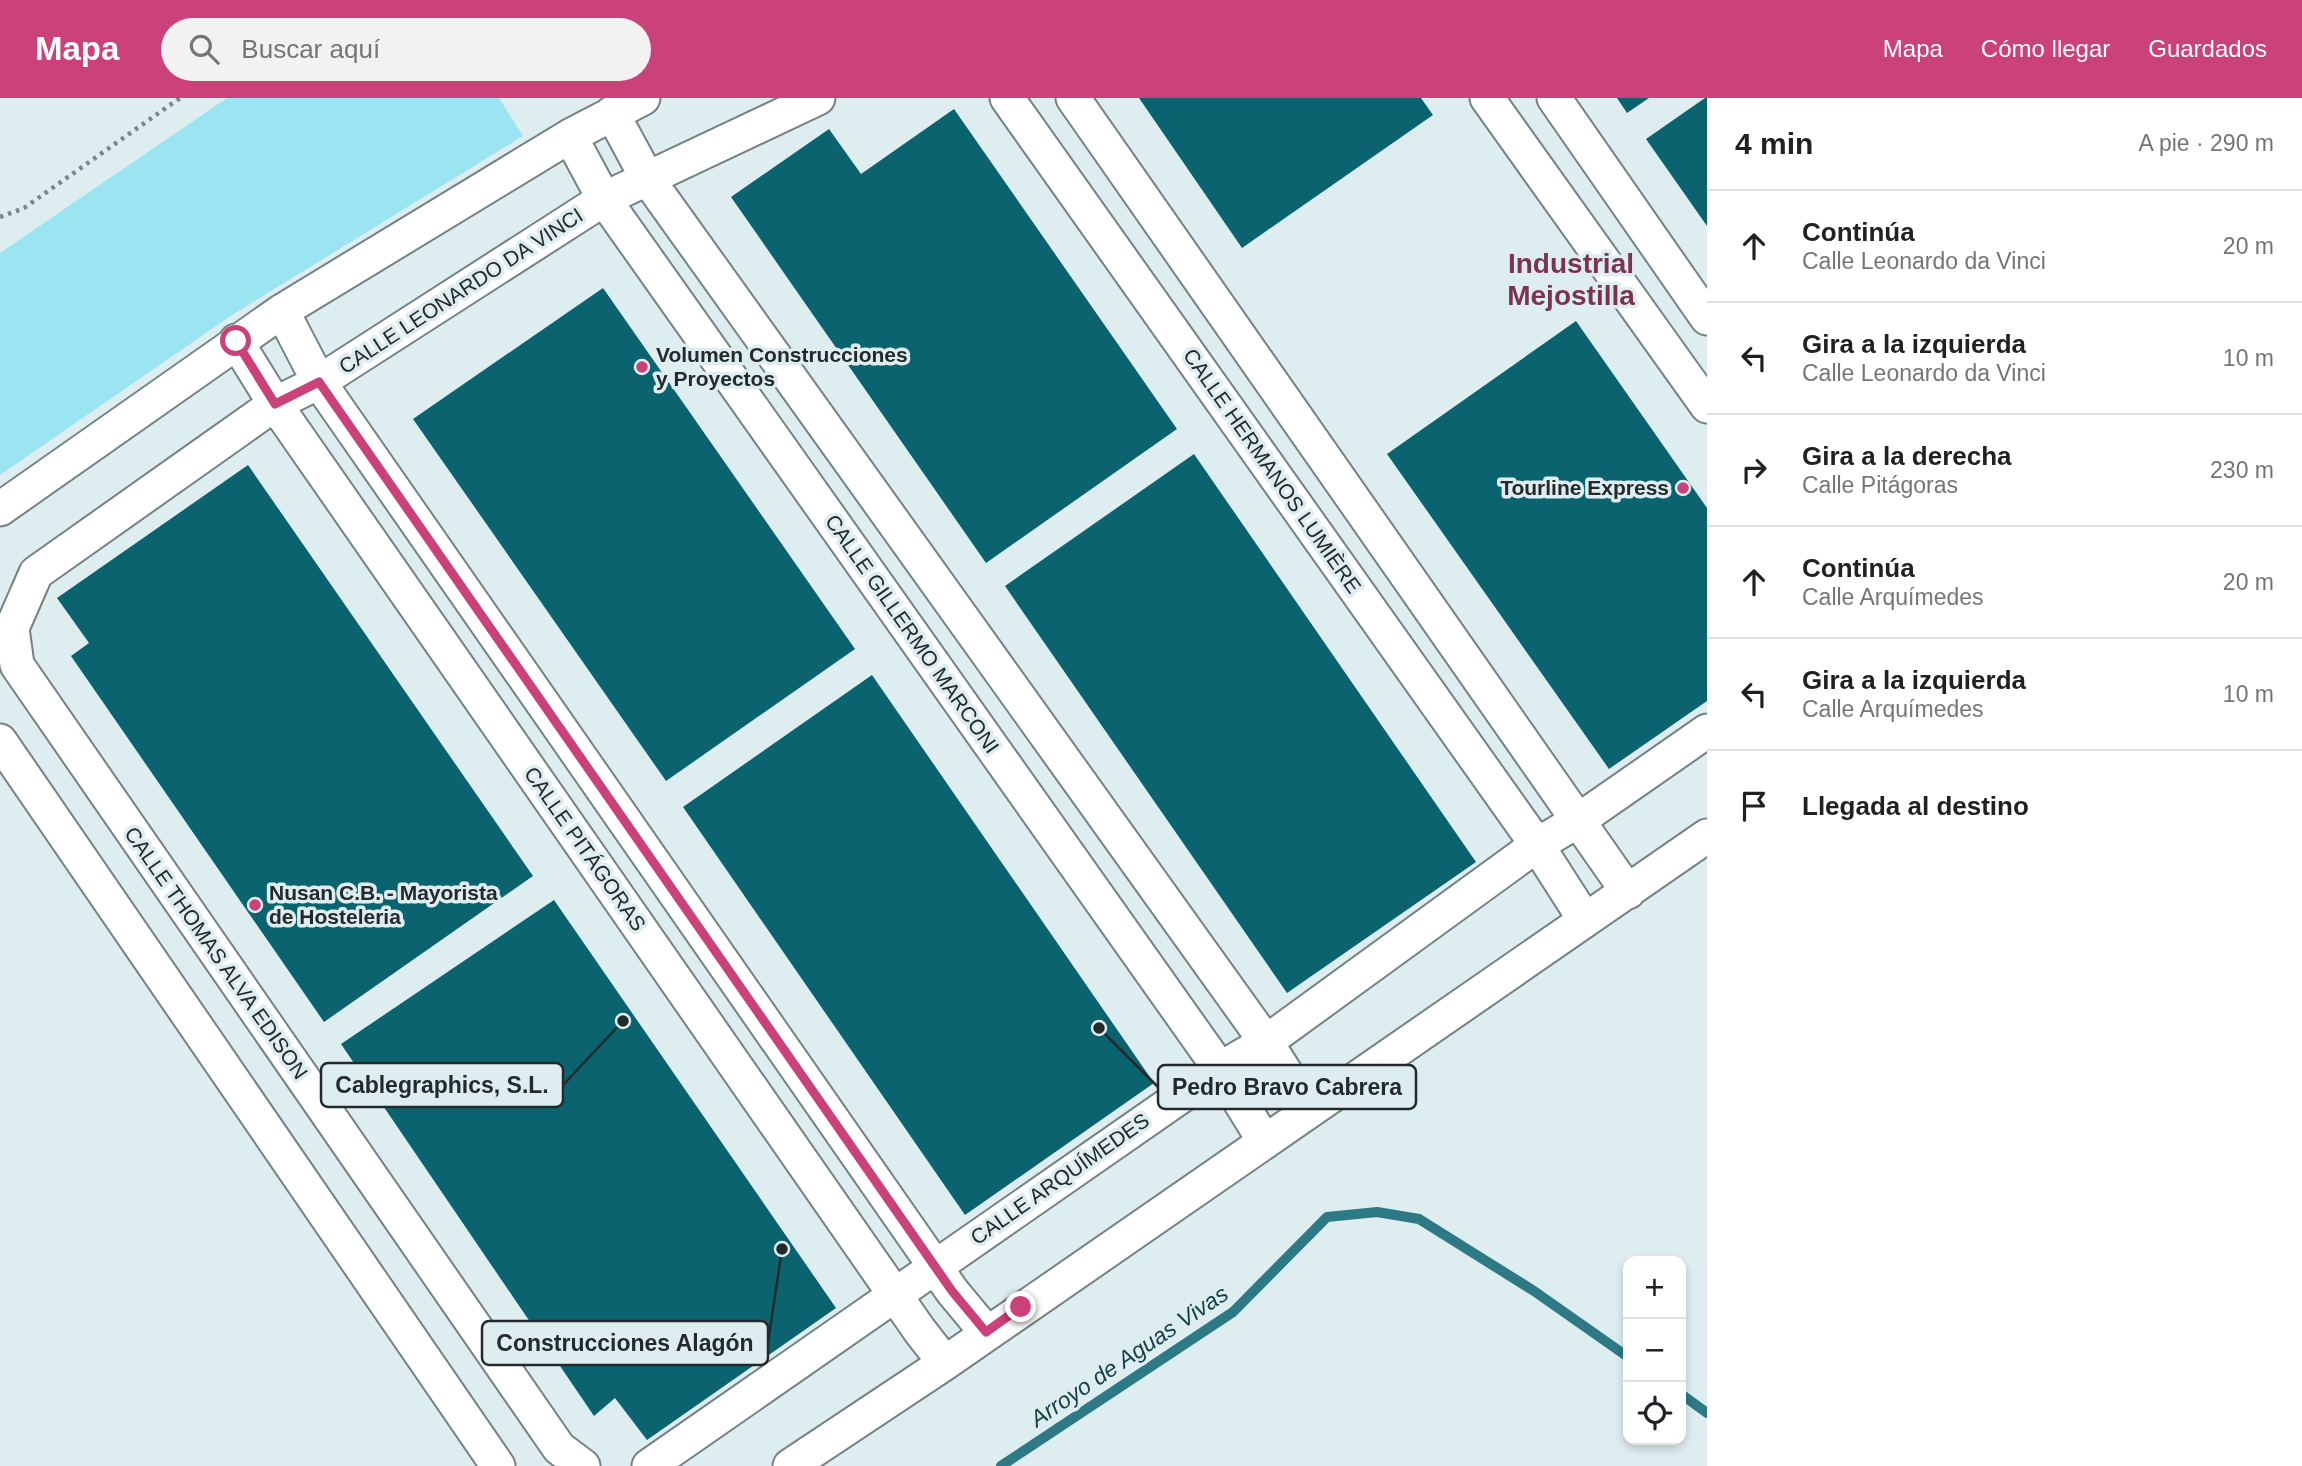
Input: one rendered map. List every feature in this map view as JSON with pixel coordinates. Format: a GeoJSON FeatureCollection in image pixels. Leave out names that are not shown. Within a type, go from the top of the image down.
{"type":"FeatureCollection","features":[{"type":"Feature","properties":{"kind":"street"},"geometry":{"type":"LineString","coordinates":[[0,509],[282,311],[570,136],[643,98]]}},
{"type":"Feature","properties":{"kind":"street","name":"CALLE LEONARDO DA VINCI"},"geometry":{"type":"LineString","coordinates":[[25,596],[36,573],[275,404],[319,382],[604,200],[818,98]]}},
{"type":"Feature","properties":{"kind":"street","name":"CALLE HERMANOS LUMIÈRE"},"geometry":{"type":"LineString","coordinates":[[1007,98],[1537,845]]}},
{"type":"Feature","properties":{"kind":"street"},"geometry":{"type":"LineString","coordinates":[[1073,98],[1628,892]]}},
{"type":"Feature","properties":{"kind":"street"},"geometry":{"type":"LineString","coordinates":[[1487,98],[1707,406]]}},
{"type":"Feature","properties":{"kind":"street"},"geometry":{"type":"LineString","coordinates":[[1554,98],[1707,318]]}},
{"type":"Feature","properties":{"kind":"street"},"geometry":{"type":"LineString","coordinates":[[612,113],[647,178],[1266,1042],[1309,1110]]}},
{"type":"Feature","properties":{"kind":"street","name":"CALLE LEONARDO DA VINCI"},"geometry":{"type":"LineString","coordinates":[[570,136],[604,200]]}},
{"type":"Feature","properties":{"kind":"street","name":"CALLE GILLERMO MARCONI"},"geometry":{"type":"LineString","coordinates":[[604,200],[1220,1069]]}},
{"type":"Feature","properties":{"kind":"street","name":"CALLE LEONARDO DA VINCI"},"geometry":{"type":"LineString","coordinates":[[282,311],[319,382]]}},
{"type":"Feature","properties":{"kind":"street"},"geometry":{"type":"LineString","coordinates":[[236,341],[275,404]]}},
{"type":"Feature","properties":{"kind":"street"},"geometry":{"type":"LineString","coordinates":[[319,382],[952,1291],[986,1332]]}},
{"type":"Feature","properties":{"kind":"street","name":"CALLE PITÁGORAS"},"geometry":{"type":"LineString","coordinates":[[275,404],[896,1294]]}},
{"type":"Feature","properties":{"kind":"street","name":"CALLE THOMAS ALVA EDISON"},"geometry":{"type":"LineString","coordinates":[[25,596],[12,628],[17,665],[559,1448],[583,1466]]}},
{"type":"Feature","properties":{"kind":"street","name":"CALLE ARQUÍMEDES"},"geometry":{"type":"LineString","coordinates":[[649,1466],[1220,1069],[1266,1042],[1537,845],[1579,820],[1707,731]]}},
{"type":"Feature","properties":{"kind":"street"},"geometry":{"type":"LineString","coordinates":[[0,741],[498,1466]]}},
{"type":"Feature","properties":{"kind":"street"},"geometry":{"type":"LineString","coordinates":[[790,1466],[945,1363],[986,1332],[1707,836]]}},
{"type":"Feature","properties":{"kind":"street"},"geometry":{"type":"LineString","coordinates":[[1537,845],[1585,920]]}},
{"type":"Feature","properties":{"kind":"street"},"geometry":{"type":"LineString","coordinates":[[1220,1069],[1265,1142]]}},
{"type":"Feature","properties":{"kind":"street"},"geometry":{"type":"LineString","coordinates":[[896,1294],[945,1363]]}},
{"type":"Feature","properties":{"kind":"path"},"geometry":{"type":"LineString","coordinates":[[0,218],[24,208],[180,98]]}},
{"type":"Feature","properties":{"kind":"shaded area"},"geometry":{"type":"Polygon","coordinates":[[[227,98],[499,98],[523,136],[232,315],[0,475],[0,253],[227,98]]]}},
{"type":"Feature","properties":{"kind":"building"},"geometry":{"type":"Polygon","coordinates":[[[1139,98],[1421,98],[1433,115],[1242,248],[1139,98]]]}},
{"type":"Feature","properties":{"kind":"building"},"geometry":{"type":"Polygon","coordinates":[[[1617,98],[1649,98],[1627,113],[1617,98]]]}},
{"type":"Feature","properties":{"kind":"building"},"geometry":{"type":"Polygon","coordinates":[[[1707,98],[1707,226],[1646,139],[1707,98]]]}},
{"type":"Feature","properties":{"kind":"building"},"geometry":{"type":"Polygon","coordinates":[[[954,109],[1177,429],[986,563],[731,197],[829,129],[861,174],[954,109]]]}},
{"type":"Feature","properties":{"kind":"building"},"geometry":{"type":"Polygon","coordinates":[[[603,288],[855,649],[666,781],[413,419],[603,288]]]}},
{"type":"Feature","properties":{"kind":"building"},"geometry":{"type":"Polygon","coordinates":[[[1576,321],[1707,508],[1707,701],[1609,769],[1387,454],[1576,321]]]}},
{"type":"Feature","properties":{"kind":"building"},"geometry":{"type":"Polygon","coordinates":[[[1194,454],[1476,862],[1287,993],[1005,586],[1194,454]]]}},
{"type":"Feature","properties":{"kind":"building"},"geometry":{"type":"Polygon","coordinates":[[[248,465],[533,876],[324,1022],[71,656],[89,643],[57,598],[248,465]]]}},
{"type":"Feature","properties":{"kind":"building"},"geometry":{"type":"Polygon","coordinates":[[[872,675],[1154,1083],[965,1215],[683,807],[872,675]]]}},
{"type":"Feature","properties":{"kind":"building"},"geometry":{"type":"Polygon","coordinates":[[[554,900],[836,1308],[647,1440],[615,1398],[594,1416],[341,1044],[554,900]]]}},
{"type":"Feature","properties":{"kind":"waterway","name":"Arroyo de Aguas Vivas"},"geometry":{"type":"LineString","coordinates":[[1001,1466],[1233,1312],[1327,1217],[1377,1212],[1419,1219],[1534,1291],[1623,1353]]}},
{"type":"Feature","properties":{"kind":"waterway","name":"Arroyo de Aguas Vivas"},"geometry":{"type":"LineString","coordinates":[[1686,1398],[1707,1413]]}},
{"type":"Feature","properties":{"kind":"place","name":"Volumen Construcciones y Proyectos"},"geometry":{"type":"Point","coordinates":[642,367]}},
{"type":"Feature","properties":{"kind":"place","name":"Tourline Express"},"geometry":{"type":"Point","coordinates":[1683,488]}},
{"type":"Feature","properties":{"kind":"place","name":"Nusan C.B. - Mayorista de Hosteleria"},"geometry":{"type":"Point","coordinates":[255,905]}},
{"type":"Feature","properties":{"kind":"place","name":"Cablegraphics, S.L."},"geometry":{"type":"Point","coordinates":[623,1021]}},
{"type":"Feature","properties":{"kind":"place","name":"Pedro Bravo Cabrera"},"geometry":{"type":"Point","coordinates":[1099,1028]}},
{"type":"Feature","properties":{"kind":"place","name":"Construcciones Alagón"},"geometry":{"type":"Point","coordinates":[782,1249]}},
{"type":"Feature","properties":{"kind":"district","name":"Industrial Mejostilla"},"geometry":{"type":"Point","coordinates":[1571,279]}},
{"type":"Feature","properties":{"kind":"route"},"geometry":{"type":"LineString","coordinates":[[236,341],[275,404],[319,382],[952,1291],[986,1332],[1021,1307]]}}]}
